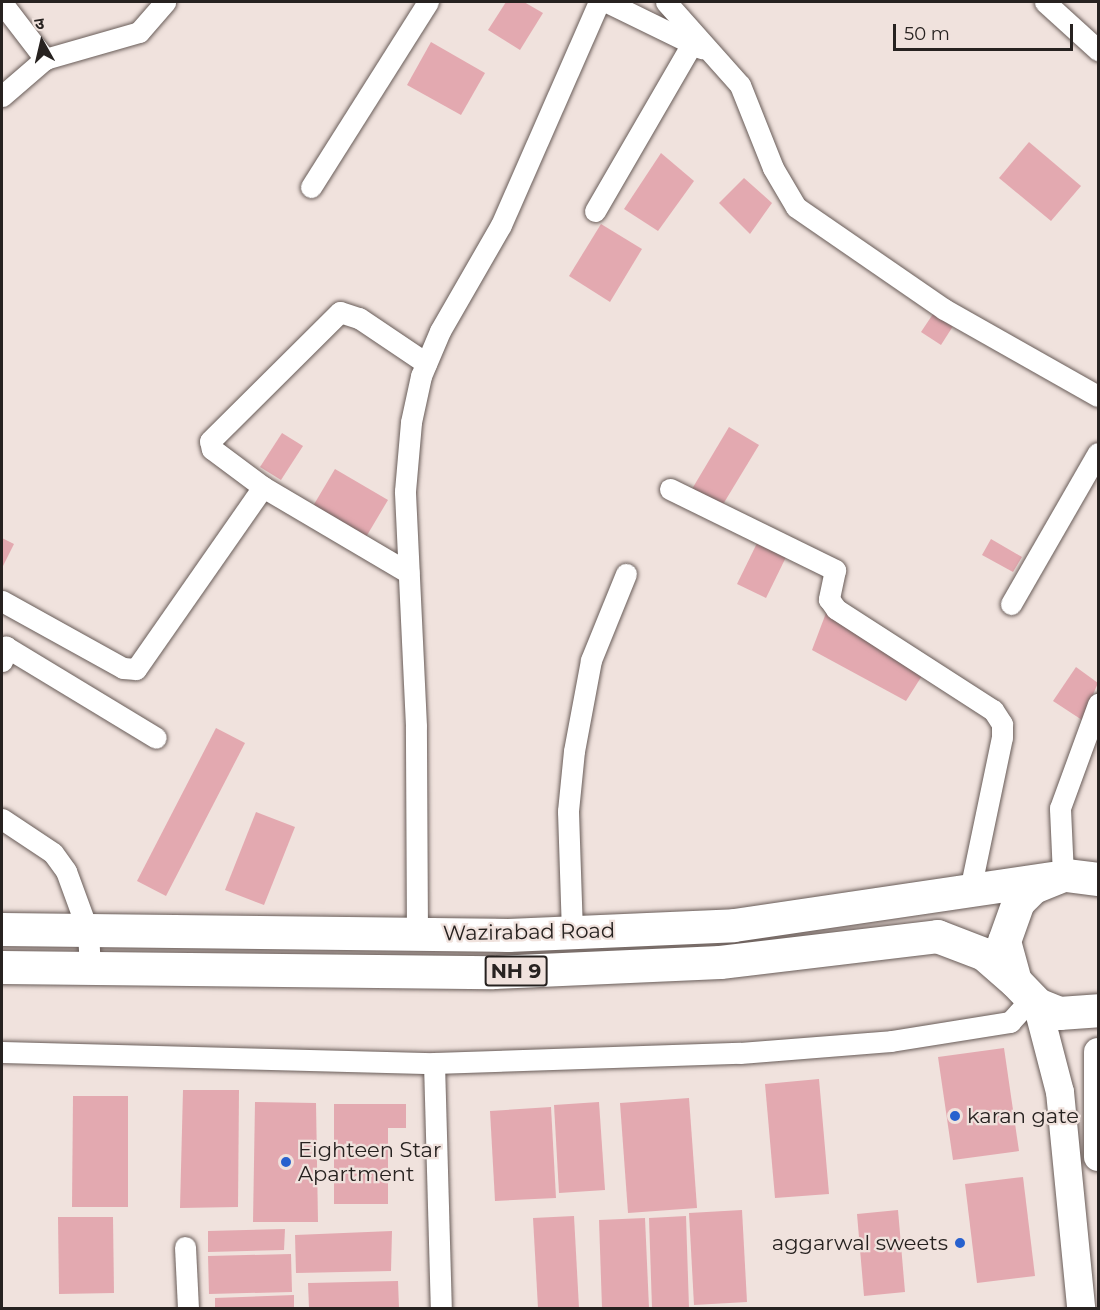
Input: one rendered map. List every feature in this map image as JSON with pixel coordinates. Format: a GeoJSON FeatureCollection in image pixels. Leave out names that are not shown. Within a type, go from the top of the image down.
{"type":"FeatureCollection","features":[{"type":"Feature","properties":{"kind":"highway","name":"Wazirabad Road"},"geometry":{"type":"LineString","coordinates":[[2,929],[417,934],[572,933],[734,925],[1079,876]]}},
{"type":"Feature","properties":{"kind":"highway"},"geometry":{"type":"LineString","coordinates":[[1079,876],[1018,902],[1008,921],[1005,952],[1027,995],[1059,1013],[1098,1010]]}},
{"type":"Feature","properties":{"kind":"highway","name":"Wazirabad Road"},"geometry":{"type":"LineString","coordinates":[[2,967],[493,972],[720,962],[937,936],[984,954],[1027,995]]}},
{"type":"Feature","properties":{"kind":"main road"},"geometry":{"type":"LineString","coordinates":[[1027,995],[1060,1092],[1078,1308]]}},
{"type":"Feature","properties":{"kind":"main road"},"geometry":{"type":"LineString","coordinates":[[1098,1052],[1098,1157]]}},
{"type":"Feature","properties":{"kind":"street"},"geometry":{"type":"LineString","coordinates":[[2,96],[45,59],[124,39],[139,32],[165,2]]}},
{"type":"Feature","properties":{"kind":"street"},"geometry":{"type":"LineString","coordinates":[[311,187],[428,2]]}},
{"type":"Feature","properties":{"kind":"street"},"geometry":{"type":"LineString","coordinates":[[417,934],[417,726],[405,457],[426,363],[501,225],[599,2]]}},
{"type":"Feature","properties":{"kind":"street"},"geometry":{"type":"LineString","coordinates":[[607,2],[699,47]]}},
{"type":"Feature","properties":{"kind":"street"},"geometry":{"type":"LineString","coordinates":[[666,2],[699,47],[740,85],[773,168],[796,207],[944,309],[1098,396]]}},
{"type":"Feature","properties":{"kind":"street"},"geometry":{"type":"LineString","coordinates":[[1045,2],[1098,50]]}},
{"type":"Feature","properties":{"kind":"street"},"geometry":{"type":"LineString","coordinates":[[2,3],[45,59]]}},
{"type":"Feature","properties":{"kind":"street"},"geometry":{"type":"LineString","coordinates":[[595,212],[699,47]]}},
{"type":"Feature","properties":{"kind":"street"},"geometry":{"type":"LineString","coordinates":[[409,573],[263,487],[212,449],[210,441],[340,312],[359,318],[426,363]]}},
{"type":"Feature","properties":{"kind":"street"},"geometry":{"type":"LineString","coordinates":[[1011,604],[1098,453]]}},
{"type":"Feature","properties":{"kind":"street"},"geometry":{"type":"LineString","coordinates":[[2,601],[123,668],[136,669],[263,487]]}},
{"type":"Feature","properties":{"kind":"street"},"geometry":{"type":"LineString","coordinates":[[670,489],[835,570],[829,599],[836,609],[993,710],[1002,724],[1002,737],[970,890]]}},
{"type":"Feature","properties":{"kind":"street"},"geometry":{"type":"LineString","coordinates":[[572,933],[568,811],[574,751],[593,654],[626,574]]}},
{"type":"Feature","properties":{"kind":"street"},"geometry":{"type":"LineString","coordinates":[[3,651],[156,738]]}},
{"type":"Feature","properties":{"kind":"street"},"geometry":{"type":"LineString","coordinates":[[1079,876],[1060,808],[1098,704]]}},
{"type":"Feature","properties":{"kind":"street"},"geometry":{"type":"LineString","coordinates":[[2,819],[52,853],[66,871],[88,931],[90,968]]}},
{"type":"Feature","properties":{"kind":"street"},"geometry":{"type":"LineString","coordinates":[[2,1052],[434,1063],[740,1053],[891,1041],[1010,1022],[1027,995]]}},
{"type":"Feature","properties":{"kind":"street"},"geometry":{"type":"LineString","coordinates":[[434,1063],[441,1308]]}},
{"type":"Feature","properties":{"kind":"street"},"geometry":{"type":"LineString","coordinates":[[185,1247],[188,1308]]}},
{"type":"Feature","properties":{"kind":"building"},"geometry":{"type":"Polygon","coordinates":[[[506,2],[524,2],[543,13],[520,50],[488,30],[506,2]]]}},
{"type":"Feature","properties":{"kind":"building"},"geometry":{"type":"Polygon","coordinates":[[[431,42],[485,73],[461,115],[407,85],[431,42]]]}},
{"type":"Feature","properties":{"kind":"building"},"geometry":{"type":"Polygon","coordinates":[[[1029,142],[1081,186],[1051,221],[999,178],[1029,142]]]}},
{"type":"Feature","properties":{"kind":"building"},"geometry":{"type":"Polygon","coordinates":[[[661,153],[694,181],[658,231],[624,209],[661,153]]]}},
{"type":"Feature","properties":{"kind":"building"},"geometry":{"type":"Polygon","coordinates":[[[744,178],[772,203],[750,234],[719,203],[744,178]]]}},
{"type":"Feature","properties":{"kind":"building"},"geometry":{"type":"Polygon","coordinates":[[[601,224],[642,249],[610,302],[569,276],[601,224]]]}},
{"type":"Feature","properties":{"kind":"building"},"geometry":{"type":"Polygon","coordinates":[[[935,311],[955,323],[941,345],[921,332],[935,311]]]}},
{"type":"Feature","properties":{"kind":"building"},"geometry":{"type":"Polygon","coordinates":[[[729,427],[759,445],[722,506],[692,489],[729,427]]]}},
{"type":"Feature","properties":{"kind":"building"},"geometry":{"type":"Polygon","coordinates":[[[282,433],[303,446],[281,480],[260,467],[282,433]]]}},
{"type":"Feature","properties":{"kind":"building"},"geometry":{"type":"Polygon","coordinates":[[[335,469],[388,500],[366,537],[313,506],[335,469]]]}},
{"type":"Feature","properties":{"kind":"building"},"geometry":{"type":"Polygon","coordinates":[[[760,537],[789,551],[766,598],[737,584],[760,537]]]}},
{"type":"Feature","properties":{"kind":"building"},"geometry":{"type":"Polygon","coordinates":[[[2,538],[14,544],[2,568],[2,538]]]}},
{"type":"Feature","properties":{"kind":"building"},"geometry":{"type":"Polygon","coordinates":[[[991,539],[1022,557],[1013,572],[982,555],[991,539]]]}},
{"type":"Feature","properties":{"kind":"building"},"geometry":{"type":"Polygon","coordinates":[[[826,613],[925,671],[906,701],[812,650],[826,613]]]}},
{"type":"Feature","properties":{"kind":"building"},"geometry":{"type":"Polygon","coordinates":[[[1076,667],[1098,683],[1082,720],[1053,701],[1076,667]]]}},
{"type":"Feature","properties":{"kind":"building"},"geometry":{"type":"Polygon","coordinates":[[[216,728],[245,743],[166,896],[137,881],[216,728]]]}},
{"type":"Feature","properties":{"kind":"building"},"geometry":{"type":"Polygon","coordinates":[[[256,812],[295,827],[264,905],[225,890],[256,812]]]}},
{"type":"Feature","properties":{"kind":"building"},"geometry":{"type":"Polygon","coordinates":[[[1004,1048],[1019,1151],[953,1160],[938,1057],[1004,1048]]]}},
{"type":"Feature","properties":{"kind":"building"},"geometry":{"type":"Polygon","coordinates":[[[819,1079],[829,1194],[775,1198],[765,1084],[819,1079]]]}},
{"type":"Feature","properties":{"kind":"building"},"geometry":{"type":"Polygon","coordinates":[[[183,1090],[239,1090],[238,1207],[180,1208],[183,1090]]]}},
{"type":"Feature","properties":{"kind":"building"},"geometry":{"type":"Polygon","coordinates":[[[73,1096],[128,1096],[128,1207],[72,1207],[73,1096]]]}},
{"type":"Feature","properties":{"kind":"building"},"geometry":{"type":"Polygon","coordinates":[[[689,1098],[697,1208],[628,1213],[620,1103],[689,1098]]]}},
{"type":"Feature","properties":{"kind":"building","name":"Eighteen Star Apartment"},"geometry":{"type":"Polygon","coordinates":[[[255,1102],[316,1103],[318,1222],[253,1222],[255,1102]]]}},
{"type":"Feature","properties":{"kind":"building"},"geometry":{"type":"Polygon","coordinates":[[[599,1102],[605,1190],[559,1193],[554,1105],[599,1102]]]}},
{"type":"Feature","properties":{"kind":"building"},"geometry":{"type":"Polygon","coordinates":[[[334,1104],[406,1104],[406,1128],[388,1128],[388,1204],[334,1204],[334,1104]]]}},
{"type":"Feature","properties":{"kind":"building"},"geometry":{"type":"Polygon","coordinates":[[[551,1107],[556,1198],[495,1201],[490,1111],[551,1107]]]}},
{"type":"Feature","properties":{"kind":"building"},"geometry":{"type":"Polygon","coordinates":[[[1023,1177],[1035,1276],[977,1283],[965,1184],[1023,1177]]]}},
{"type":"Feature","properties":{"kind":"building"},"geometry":{"type":"Polygon","coordinates":[[[742,1210],[747,1302],[694,1305],[689,1213],[742,1210]]]}},
{"type":"Feature","properties":{"kind":"building"},"geometry":{"type":"Polygon","coordinates":[[[898,1210],[905,1292],[864,1296],[857,1214],[898,1210]]]}},
{"type":"Feature","properties":{"kind":"building"},"geometry":{"type":"Polygon","coordinates":[[[574,1216],[579,1308],[538,1308],[533,1218],[574,1216]]]}},
{"type":"Feature","properties":{"kind":"building"},"geometry":{"type":"Polygon","coordinates":[[[686,1216],[689,1308],[652,1308],[649,1218],[686,1216]]]}},
{"type":"Feature","properties":{"kind":"building"},"geometry":{"type":"Polygon","coordinates":[[[58,1217],[113,1217],[114,1293],[59,1294],[58,1217]]]}},
{"type":"Feature","properties":{"kind":"building"},"geometry":{"type":"Polygon","coordinates":[[[645,1218],[649,1308],[602,1308],[599,1220],[645,1218]]]}},
{"type":"Feature","properties":{"kind":"building"},"geometry":{"type":"Polygon","coordinates":[[[285,1229],[284,1250],[208,1252],[208,1231],[285,1229]]]}},
{"type":"Feature","properties":{"kind":"building"},"geometry":{"type":"Polygon","coordinates":[[[392,1231],[391,1271],[296,1273],[295,1235],[392,1231]]]}},
{"type":"Feature","properties":{"kind":"building"},"geometry":{"type":"Polygon","coordinates":[[[291,1254],[292,1292],[209,1294],[208,1256],[291,1254]]]}},
{"type":"Feature","properties":{"kind":"building"},"geometry":{"type":"Polygon","coordinates":[[[398,1281],[399,1308],[309,1308],[308,1283],[398,1281]]]}},
{"type":"Feature","properties":{"kind":"building"},"geometry":{"type":"Polygon","coordinates":[[[294,1295],[294,1308],[215,1308],[215,1298],[294,1295]]]}},
{"type":"Feature","properties":{"kind":"place","name":"karan gate"},"geometry":{"type":"Point","coordinates":[955,1116]}},
{"type":"Feature","properties":{"kind":"place","name":"Eighteen Star Apartment"},"geometry":{"type":"Point","coordinates":[286,1162]}},
{"type":"Feature","properties":{"kind":"place","name":"aggarwal sweets"},"geometry":{"type":"Point","coordinates":[960,1243]}}]}
